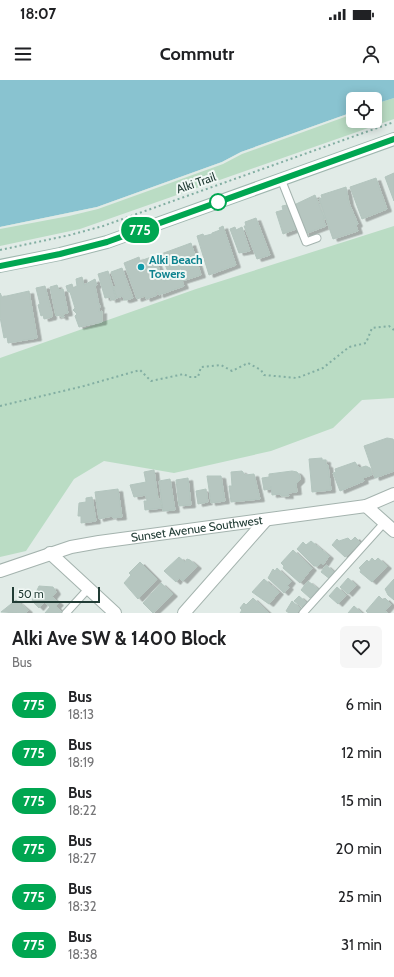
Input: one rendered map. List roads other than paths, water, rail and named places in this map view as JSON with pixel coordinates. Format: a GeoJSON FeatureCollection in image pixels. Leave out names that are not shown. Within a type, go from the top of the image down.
{"type":"FeatureCollection","features":[{"type":"Feature","properties":{"kind":"street"},"geometry":{"type":"LineString","coordinates":[[0,266],[60,254],[107,242],[394,139]]}},
{"type":"Feature","properties":{"kind":"street","name":"Sunset Avenue Southwest"},"geometry":{"type":"LineString","coordinates":[[0,571],[71,547],[366,506],[394,494]]}},
{"type":"Feature","properties":{"kind":"street"},"geometry":{"type":"LineString","coordinates":[[366,506],[394,531]]}},
{"type":"Feature","properties":{"kind":"street"},"geometry":{"type":"LineString","coordinates":[[184,613],[265,521]]}},
{"type":"Feature","properties":{"kind":"street"},"geometry":{"type":"LineString","coordinates":[[50,553],[115,613]]}},
{"type":"Feature","properties":{"kind":"lane"},"geometry":{"type":"LineString","coordinates":[[281,179],[306,242],[317,238]]}},
{"type":"Feature","properties":{"kind":"lane"},"geometry":{"type":"LineString","coordinates":[[303,613],[384,523]]}},
{"type":"Feature","properties":{"kind":"lane"},"geometry":{"type":"LineString","coordinates":[[66,613],[88,589]]}},
{"type":"Feature","properties":{"kind":"water"},"geometry":{"type":"Polygon","coordinates":[[[0,80],[394,80],[394,98],[382,102],[382,92],[346,92],[346,114],[241,152],[222,162],[97,207],[0,227],[0,80]]]}},
{"type":"Feature","properties":{"kind":"place","name":"Alki Beach Towers"},"geometry":{"type":"Point","coordinates":[141,267]}}]}
